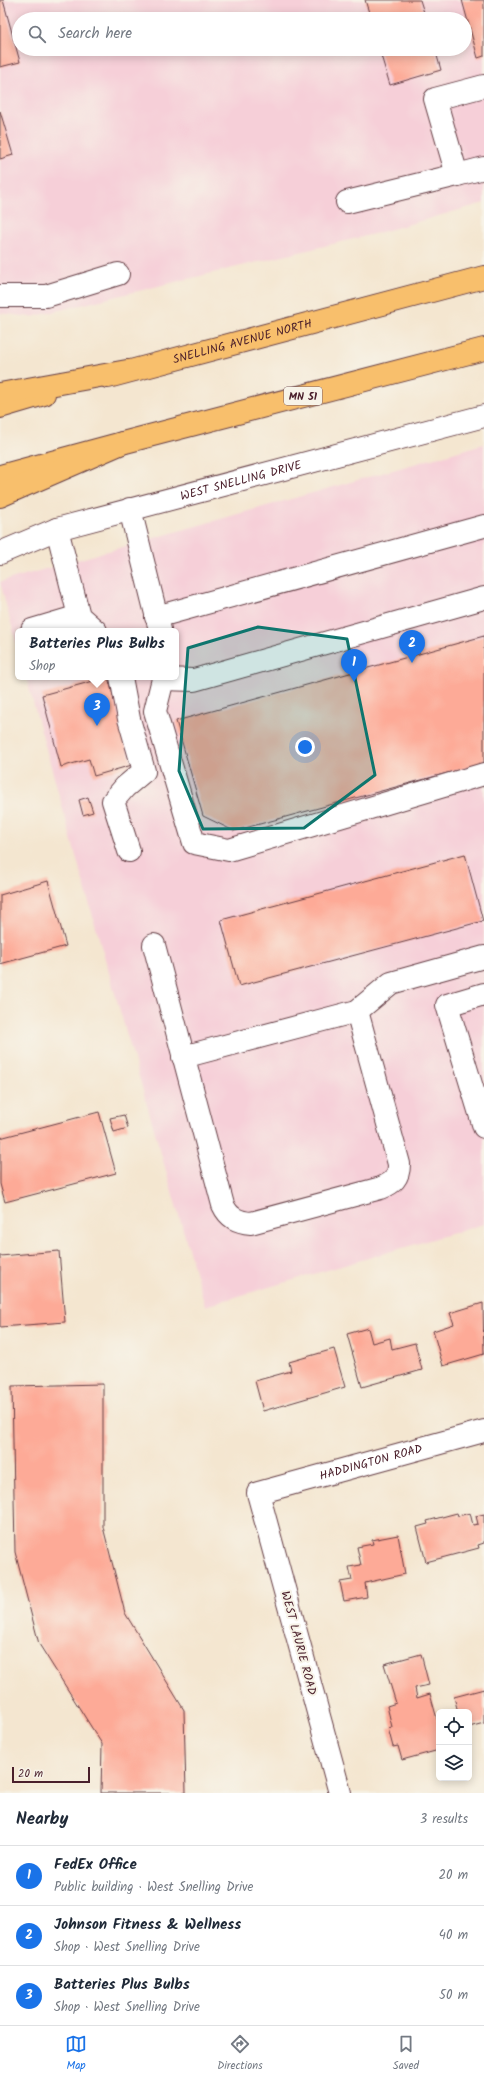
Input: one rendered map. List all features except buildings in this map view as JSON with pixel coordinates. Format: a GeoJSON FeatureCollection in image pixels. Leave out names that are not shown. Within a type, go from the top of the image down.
{"type":"FeatureCollection","features":[{"type":"Feature","properties":{"kind":"main road","name":"SNELLING AVENUE NORTH"},"geometry":{"type":"LineString","coordinates":[[0,407],[127,371],[484,277]]}},
{"type":"Feature","properties":{"kind":"main road","name":"MN 51"},"geometry":{"type":"LineString","coordinates":[[0,476],[122,442],[484,349]]}},
{"type":"Feature","properties":{"kind":"main road"},"geometry":{"type":"LineString","coordinates":[[0,394],[127,371]]}},
{"type":"Feature","properties":{"kind":"main road"},"geometry":{"type":"LineString","coordinates":[[0,496],[122,442]]}},
{"type":"Feature","properties":{"kind":"street"},"geometry":{"type":"LineString","coordinates":[[457,175],[435,99],[484,86]]}},
{"type":"Feature","properties":{"kind":"street"},"geometry":{"type":"LineString","coordinates":[[348,202],[484,168]]}},
{"type":"Feature","properties":{"kind":"street"},"geometry":{"type":"LineString","coordinates":[[0,296],[46,296],[118,274]]}},
{"type":"Feature","properties":{"kind":"street","name":"WEST SNELLING DRIVE"},"geometry":{"type":"LineString","coordinates":[[0,553],[57,529],[484,416]]}},
{"type":"Feature","properties":{"kind":"street"},"geometry":{"type":"LineString","coordinates":[[130,509],[158,624],[484,526]]}},
{"type":"Feature","properties":{"kind":"street"},"geometry":{"type":"LineString","coordinates":[[57,529],[79,616],[93,628]]}},
{"type":"Feature","properties":{"kind":"street"},"geometry":{"type":"LineString","coordinates":[[179,679],[194,680],[484,598]]}},
{"type":"Feature","properties":{"kind":"street"},"geometry":{"type":"LineString","coordinates":[[39,628],[79,616]]}},
{"type":"Feature","properties":{"kind":"street"},"geometry":{"type":"LineString","coordinates":[[122,680],[144,771],[125,787],[113,801],[129,851]]}},
{"type":"Feature","properties":{"kind":"street"},"geometry":{"type":"LineString","coordinates":[[163,680],[155,711],[194,843],[229,850],[484,774]]}},
{"type":"Feature","properties":{"kind":"street"},"geometry":{"type":"LineString","coordinates":[[130,719],[155,711]]}},
{"type":"Feature","properties":{"kind":"street"},"geometry":{"type":"LineString","coordinates":[[154,945],[223,1205],[226,1213],[232,1219],[252,1223],[390,1185],[396,1179],[399,1164],[357,1011]]}},
{"type":"Feature","properties":{"kind":"street"},"geometry":{"type":"LineString","coordinates":[[183,1057],[357,1011],[391,982],[484,957]]}},
{"type":"Feature","properties":{"kind":"street"},"geometry":{"type":"LineString","coordinates":[[484,994],[447,1005],[484,1127]]}},
{"type":"Feature","properties":{"kind":"street","name":"HADDINGTON ROAD"},"geometry":{"type":"LineString","coordinates":[[258,1493],[484,1431]]}},
{"type":"Feature","properties":{"kind":"street","name":"WEST LAURIE ROAD"},"geometry":{"type":"LineString","coordinates":[[258,1493],[340,1793]]}},
{"type":"Feature","properties":{"kind":"highlighted area"},"geometry":{"type":"Polygon","coordinates":[[[258,627],[347,639],[375,775],[304,828],[203,829],[179,771],[188,648],[258,627]]]}},
{"type":"Feature","properties":{"kind":"shaded area"},"geometry":{"type":"Polygon","coordinates":[[[0,0],[484,0],[484,203],[378,233],[31,317],[0,313],[0,0]]]}},
{"type":"Feature","properties":{"kind":"shaded area"},"geometry":{"type":"Polygon","coordinates":[[[484,444],[484,1224],[205,1306],[95,924],[27,680],[179,680],[179,628],[15,628],[15,638],[0,582],[484,444]]]}},
{"type":"Feature","properties":{"kind":"place","name":"Johnson Fitness & Wellness"},"geometry":{"type":"Point","coordinates":[412,663]}},
{"type":"Feature","properties":{"kind":"place","name":"FedEx Office"},"geometry":{"type":"Point","coordinates":[354,682]}},
{"type":"Feature","properties":{"kind":"place","name":"Batteries Plus Bulbs"},"geometry":{"type":"Point","coordinates":[97,726]}}]}
